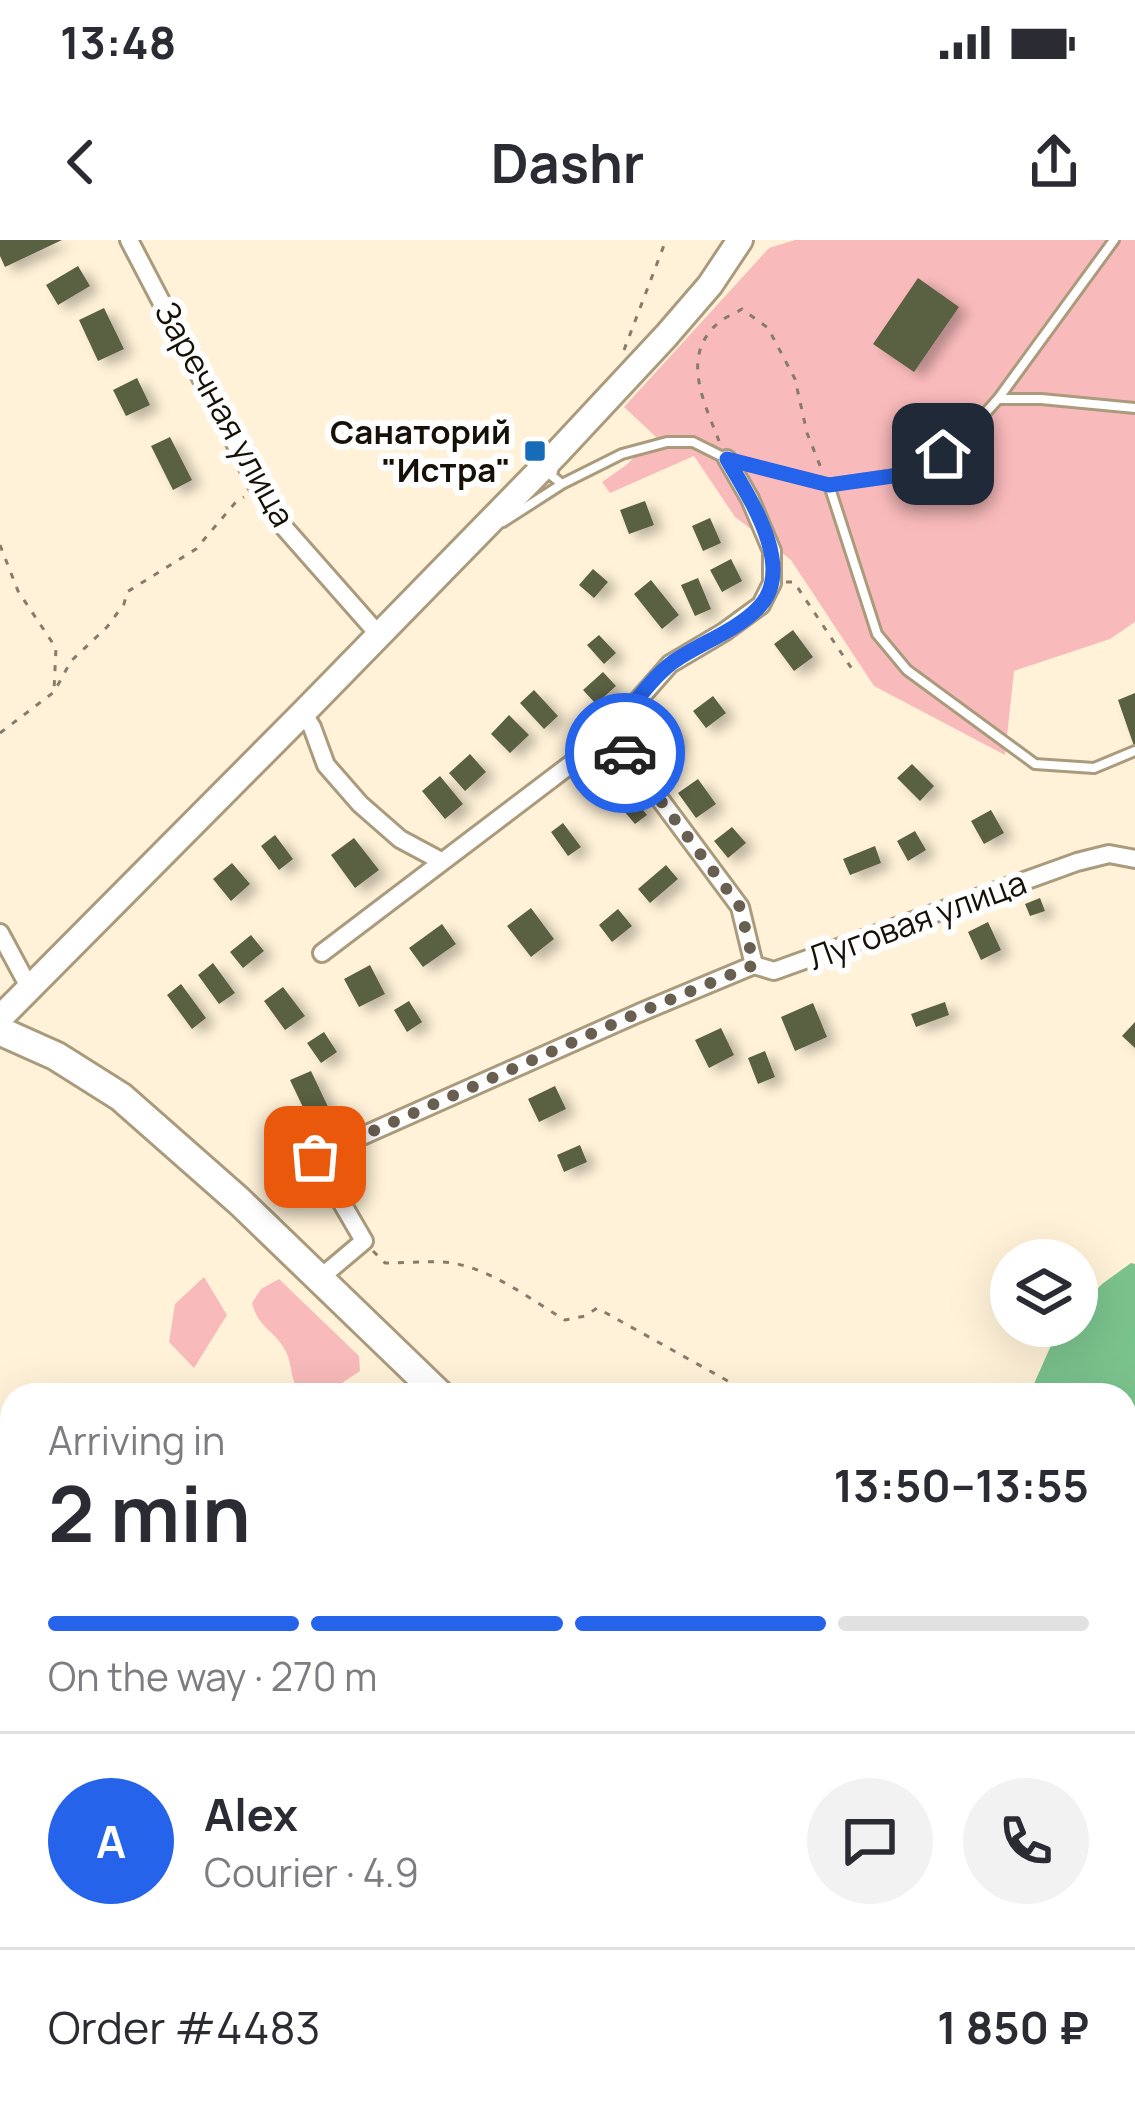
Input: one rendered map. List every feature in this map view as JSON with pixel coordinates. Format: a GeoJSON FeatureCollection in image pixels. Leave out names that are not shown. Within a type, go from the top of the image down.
{"type":"FeatureCollection","features":[{"type":"Feature","properties":{"kind":"main road"},"geometry":{"type":"LineString","coordinates":[[0,1018],[557,453],[695,302],[740,240]]}},
{"type":"Feature","properties":{"kind":"main road"},"geometry":{"type":"LineString","coordinates":[[0,1031],[56,1056],[121,1097],[239,1201],[428,1383]]}},
{"type":"Feature","properties":{"kind":"street","name":"Заречная улица"},"geometry":{"type":"LineString","coordinates":[[129,240],[282,525],[379,635]]}},
{"type":"Feature","properties":{"kind":"street"},"geometry":{"type":"LineString","coordinates":[[322,953],[610,732],[670,664],[761,605],[772,583],[772,551],[727,459]]}},
{"type":"Feature","properties":{"kind":"street"},"geometry":{"type":"LineString","coordinates":[[303,713],[326,765],[360,804],[400,839],[441,861]]}},
{"type":"Feature","properties":{"kind":"street"},"geometry":{"type":"LineString","coordinates":[[610,732],[740,907],[754,965]]}},
{"type":"Feature","properties":{"kind":"street","name":"Луговая улица"},"geometry":{"type":"LineString","coordinates":[[364,1240],[315,1157],[754,965],[774,971],[1077,862],[1108,854],[1135,859]]}},
{"type":"Feature","properties":{"kind":"street"},"geometry":{"type":"LineString","coordinates":[[0,933],[29,987]]}},
{"type":"Feature","properties":{"kind":"street"},"geometry":{"type":"LineString","coordinates":[[320,1278],[364,1240]]}},
{"type":"Feature","properties":{"kind":"lane"},"geometry":{"type":"LineString","coordinates":[[466,547],[562,484],[622,454],[667,442],[693,442],[727,459],[829,485],[921,472],[998,399],[1114,240]]}},
{"type":"Feature","properties":{"kind":"lane"},"geometry":{"type":"LineString","coordinates":[[998,399],[1135,408]]}},
{"type":"Feature","properties":{"kind":"lane"},"geometry":{"type":"LineString","coordinates":[[557,453],[552,476],[562,484]]}},
{"type":"Feature","properties":{"kind":"lane"},"geometry":{"type":"LineString","coordinates":[[829,485],[877,634],[908,670],[1035,764],[1094,768],[1135,752]]}},
{"type":"Feature","properties":{"kind":"path"},"geometry":{"type":"LineString","coordinates":[[618,365],[666,240]]}},
{"type":"Feature","properties":{"kind":"path"},"geometry":{"type":"LineString","coordinates":[[727,459],[697,382],[699,349],[716,325],[742,309],[768,328],[795,380],[807,433],[829,485]]}},
{"type":"Feature","properties":{"kind":"path"},"geometry":{"type":"LineString","coordinates":[[0,733],[54,692],[71,661],[124,604],[127,592],[196,550],[235,503],[258,487]]}},
{"type":"Feature","properties":{"kind":"path"},"geometry":{"type":"LineString","coordinates":[[0,544],[18,591],[56,648],[54,692]]}},
{"type":"Feature","properties":{"kind":"path"},"geometry":{"type":"LineString","coordinates":[[772,583],[794,582],[854,672]]}},
{"type":"Feature","properties":{"kind":"path"},"geometry":{"type":"LineString","coordinates":[[364,1240],[385,1263],[443,1262],[495,1277],[565,1320],[597,1308],[731,1383]]}},
{"type":"Feature","properties":{"kind":"shaded area"},"geometry":{"type":"Polygon","coordinates":[[[795,240],[1135,240],[1135,622],[1110,639],[1014,671],[1005,755],[874,686],[791,560],[735,517],[694,456],[610,493],[602,482],[656,437],[624,407],[769,248],[795,240]]]}},
{"type":"Feature","properties":{"kind":"shaded area"},"geometry":{"type":"Polygon","coordinates":[[[1135,1264],[1135,1383],[1034,1383],[1050,1347],[1098,1347],[1098,1288],[1135,1264]]]}},
{"type":"Feature","properties":{"kind":"shaded area"},"geometry":{"type":"Polygon","coordinates":[[[204,1277],[227,1315],[194,1368],[169,1342],[175,1304],[204,1277]]]}},
{"type":"Feature","properties":{"kind":"shaded area"},"geometry":{"type":"Polygon","coordinates":[[[279,1279],[359,1356],[360,1371],[342,1383],[295,1383],[285,1350],[262,1324],[252,1303],[261,1289],[279,1279]]]}},
{"type":"Feature","properties":{"kind":"building"},"geometry":{"type":"Polygon","coordinates":[[[0,240],[62,240],[5,267],[0,240]]]}},
{"type":"Feature","properties":{"kind":"building"},"geometry":{"type":"Polygon","coordinates":[[[78,266],[90,286],[58,305],[46,285],[78,266]]]}},
{"type":"Feature","properties":{"kind":"building"},"geometry":{"type":"Polygon","coordinates":[[[918,278],[959,307],[914,372],[873,344],[918,278]]]}},
{"type":"Feature","properties":{"kind":"building"},"geometry":{"type":"Polygon","coordinates":[[[104,308],[124,349],[98,361],[79,320],[104,308]]]}},
{"type":"Feature","properties":{"kind":"building"},"geometry":{"type":"Polygon","coordinates":[[[137,378],[150,405],[126,416],[113,390],[137,378]]]}},
{"type":"Feature","properties":{"kind":"building"},"geometry":{"type":"Polygon","coordinates":[[[170,437],[192,480],[173,490],[151,446],[170,437]]]}},
{"type":"Feature","properties":{"kind":"building"},"geometry":{"type":"Polygon","coordinates":[[[645,501],[654,525],[629,534],[620,510],[645,501]]]}},
{"type":"Feature","properties":{"kind":"building"},"geometry":{"type":"Polygon","coordinates":[[[710,518],[721,543],[703,551],[692,526],[710,518]]]}},
{"type":"Feature","properties":{"kind":"building"},"geometry":{"type":"Polygon","coordinates":[[[731,559],[742,581],[722,592],[710,570],[731,559]]]}},
{"type":"Feature","properties":{"kind":"building"},"geometry":{"type":"Polygon","coordinates":[[[593,569],[608,582],[594,598],[579,585],[593,569]]]}},
{"type":"Feature","properties":{"kind":"building"},"geometry":{"type":"Polygon","coordinates":[[[698,578],[711,609],[695,616],[681,585],[698,578]]]}},
{"type":"Feature","properties":{"kind":"building"},"geometry":{"type":"Polygon","coordinates":[[[651,580],[679,615],[662,629],[634,594],[651,580]]]}},
{"type":"Feature","properties":{"kind":"building"},"geometry":{"type":"Polygon","coordinates":[[[793,630],[813,657],[794,671],[774,644],[793,630]]]}},
{"type":"Feature","properties":{"kind":"building"},"geometry":{"type":"Polygon","coordinates":[[[599,635],[616,653],[604,664],[587,645],[599,635]]]}},
{"type":"Feature","properties":{"kind":"building"},"geometry":{"type":"Polygon","coordinates":[[[603,672],[616,686],[596,704],[583,690],[603,672]]]}},
{"type":"Feature","properties":{"kind":"building"},"geometry":{"type":"Polygon","coordinates":[[[534,690],[558,716],[544,729],[520,703],[534,690]]]}},
{"type":"Feature","properties":{"kind":"building"},"geometry":{"type":"Polygon","coordinates":[[[1135,693],[1135,746],[1134,746],[1118,700],[1135,693]]]}},
{"type":"Feature","properties":{"kind":"building"},"geometry":{"type":"Polygon","coordinates":[[[713,696],[726,713],[706,728],[693,711],[713,696]]]}},
{"type":"Feature","properties":{"kind":"building"},"geometry":{"type":"Polygon","coordinates":[[[657,713],[679,738],[657,757],[635,732],[657,713]]]}},
{"type":"Feature","properties":{"kind":"building"},"geometry":{"type":"Polygon","coordinates":[[[509,715],[529,735],[510,753],[491,734],[509,715]]]}},
{"type":"Feature","properties":{"kind":"building"},"geometry":{"type":"Polygon","coordinates":[[[470,754],[486,772],[465,791],[449,773],[470,754]]]}},
{"type":"Feature","properties":{"kind":"building"},"geometry":{"type":"Polygon","coordinates":[[[912,764],[934,786],[920,801],[897,778],[912,764]]]}},
{"type":"Feature","properties":{"kind":"building"},"geometry":{"type":"Polygon","coordinates":[[[440,776],[463,804],[445,819],[422,791],[440,776]]]}},
{"type":"Feature","properties":{"kind":"building"},"geometry":{"type":"Polygon","coordinates":[[[698,779],[716,804],[696,818],[678,793],[698,779]]]}},
{"type":"Feature","properties":{"kind":"building"},"geometry":{"type":"Polygon","coordinates":[[[631,795],[647,815],[635,824],[619,805],[631,795]]]}},
{"type":"Feature","properties":{"kind":"building"},"geometry":{"type":"Polygon","coordinates":[[[991,810],[1004,833],[984,844],[971,821],[991,810]]]}},
{"type":"Feature","properties":{"kind":"building"},"geometry":{"type":"Polygon","coordinates":[[[563,823],[581,847],[568,856],[551,832],[563,823]]]}},
{"type":"Feature","properties":{"kind":"building"},"geometry":{"type":"Polygon","coordinates":[[[732,827],[746,843],[728,858],[714,841],[732,827]]]}},
{"type":"Feature","properties":{"kind":"building"},"geometry":{"type":"Polygon","coordinates":[[[915,831],[926,850],[908,861],[897,841],[915,831]]]}},
{"type":"Feature","properties":{"kind":"building"},"geometry":{"type":"Polygon","coordinates":[[[275,835],[293,859],[279,870],[261,846],[275,835]]]}},
{"type":"Feature","properties":{"kind":"building"},"geometry":{"type":"Polygon","coordinates":[[[354,838],[379,870],[355,888],[331,855],[354,838]]]}},
{"type":"Feature","properties":{"kind":"building"},"geometry":{"type":"Polygon","coordinates":[[[875,846],[881,863],[850,875],[843,859],[875,846]]]}},
{"type":"Feature","properties":{"kind":"building"},"geometry":{"type":"Polygon","coordinates":[[[232,863],[250,884],[231,901],[213,879],[232,863]]]}},
{"type":"Feature","properties":{"kind":"building"},"geometry":{"type":"Polygon","coordinates":[[[666,865],[678,879],[650,903],[638,889],[666,865]]]}},
{"type":"Feature","properties":{"kind":"building"},"geometry":{"type":"Polygon","coordinates":[[[1040,898],[1045,911],[1030,916],[1025,904],[1040,898]]]}},
{"type":"Feature","properties":{"kind":"building"},"geometry":{"type":"Polygon","coordinates":[[[531,908],[554,939],[531,957],[507,926],[531,908]]]}},
{"type":"Feature","properties":{"kind":"building"},"geometry":{"type":"Polygon","coordinates":[[[618,909],[632,926],[612,942],[599,925],[618,909]]]}},
{"type":"Feature","properties":{"kind":"building"},"geometry":{"type":"Polygon","coordinates":[[[988,922],[1001,950],[981,960],[968,932],[988,922]]]}},
{"type":"Feature","properties":{"kind":"building"},"geometry":{"type":"Polygon","coordinates":[[[442,924],[456,944],[423,967],[409,948],[442,924]]]}},
{"type":"Feature","properties":{"kind":"building"},"geometry":{"type":"Polygon","coordinates":[[[251,935],[264,951],[243,968],[230,952],[251,935]]]}},
{"type":"Feature","properties":{"kind":"building"},"geometry":{"type":"Polygon","coordinates":[[[213,963],[235,993],[219,1004],[198,975],[213,963]]]}},
{"type":"Feature","properties":{"kind":"building"},"geometry":{"type":"Polygon","coordinates":[[[370,965],[385,994],[359,1007],[344,979],[370,965]]]}},
{"type":"Feature","properties":{"kind":"building"},"geometry":{"type":"Polygon","coordinates":[[[181,984],[206,1018],[192,1029],[167,995],[181,984]]]}},
{"type":"Feature","properties":{"kind":"building"},"geometry":{"type":"Polygon","coordinates":[[[283,987],[305,1016],[285,1030],[264,1001],[283,987]]]}},
{"type":"Feature","properties":{"kind":"building"},"geometry":{"type":"Polygon","coordinates":[[[409,1001],[422,1022],[407,1032],[394,1010],[409,1001]]]}},
{"type":"Feature","properties":{"kind":"building"},"geometry":{"type":"Polygon","coordinates":[[[945,1002],[949,1015],[916,1027],[911,1014],[945,1002]]]}},
{"type":"Feature","properties":{"kind":"building"},"geometry":{"type":"Polygon","coordinates":[[[813,1003],[827,1037],[795,1051],[781,1017],[813,1003]]]}},
{"type":"Feature","properties":{"kind":"building"},"geometry":{"type":"Polygon","coordinates":[[[1135,1022],[1135,1048],[1122,1036],[1135,1022]]]}},
{"type":"Feature","properties":{"kind":"building"},"geometry":{"type":"Polygon","coordinates":[[[721,1028],[734,1055],[709,1068],[695,1040],[721,1028]]]}},
{"type":"Feature","properties":{"kind":"building"},"geometry":{"type":"Polygon","coordinates":[[[324,1032],[337,1052],[321,1063],[307,1043],[324,1032]]]}},
{"type":"Feature","properties":{"kind":"building"},"geometry":{"type":"Polygon","coordinates":[[[765,1051],[775,1077],[758,1084],[748,1058],[765,1051]]]}},
{"type":"Feature","properties":{"kind":"building"},"geometry":{"type":"Polygon","coordinates":[[[311,1071],[331,1113],[310,1122],[290,1080],[311,1071]]]}},
{"type":"Feature","properties":{"kind":"building"},"geometry":{"type":"Polygon","coordinates":[[[555,1086],[566,1109],[539,1122],[528,1099],[555,1086]]]}},
{"type":"Feature","properties":{"kind":"building"},"geometry":{"type":"Polygon","coordinates":[[[580,1145],[587,1162],[564,1172],[557,1155],[580,1145]]]}},
{"type":"Feature","properties":{"kind":"way so far"},"geometry":{"type":"LineString","coordinates":[[315,1157],[754,965],[740,907],[625,753]]}},
{"type":"Feature","properties":{"kind":"place","name":"Санаторий \"Истра\""},"geometry":{"type":"Point","coordinates":[535,451]}},
{"type":"Feature","properties":{"kind":"route"},"geometry":{"type":"LineString","coordinates":[[625,753],[610,732],[670,664],[761,605],[772,583],[772,551],[727,459],[829,485],[921,472],[943,454]]}}]}
